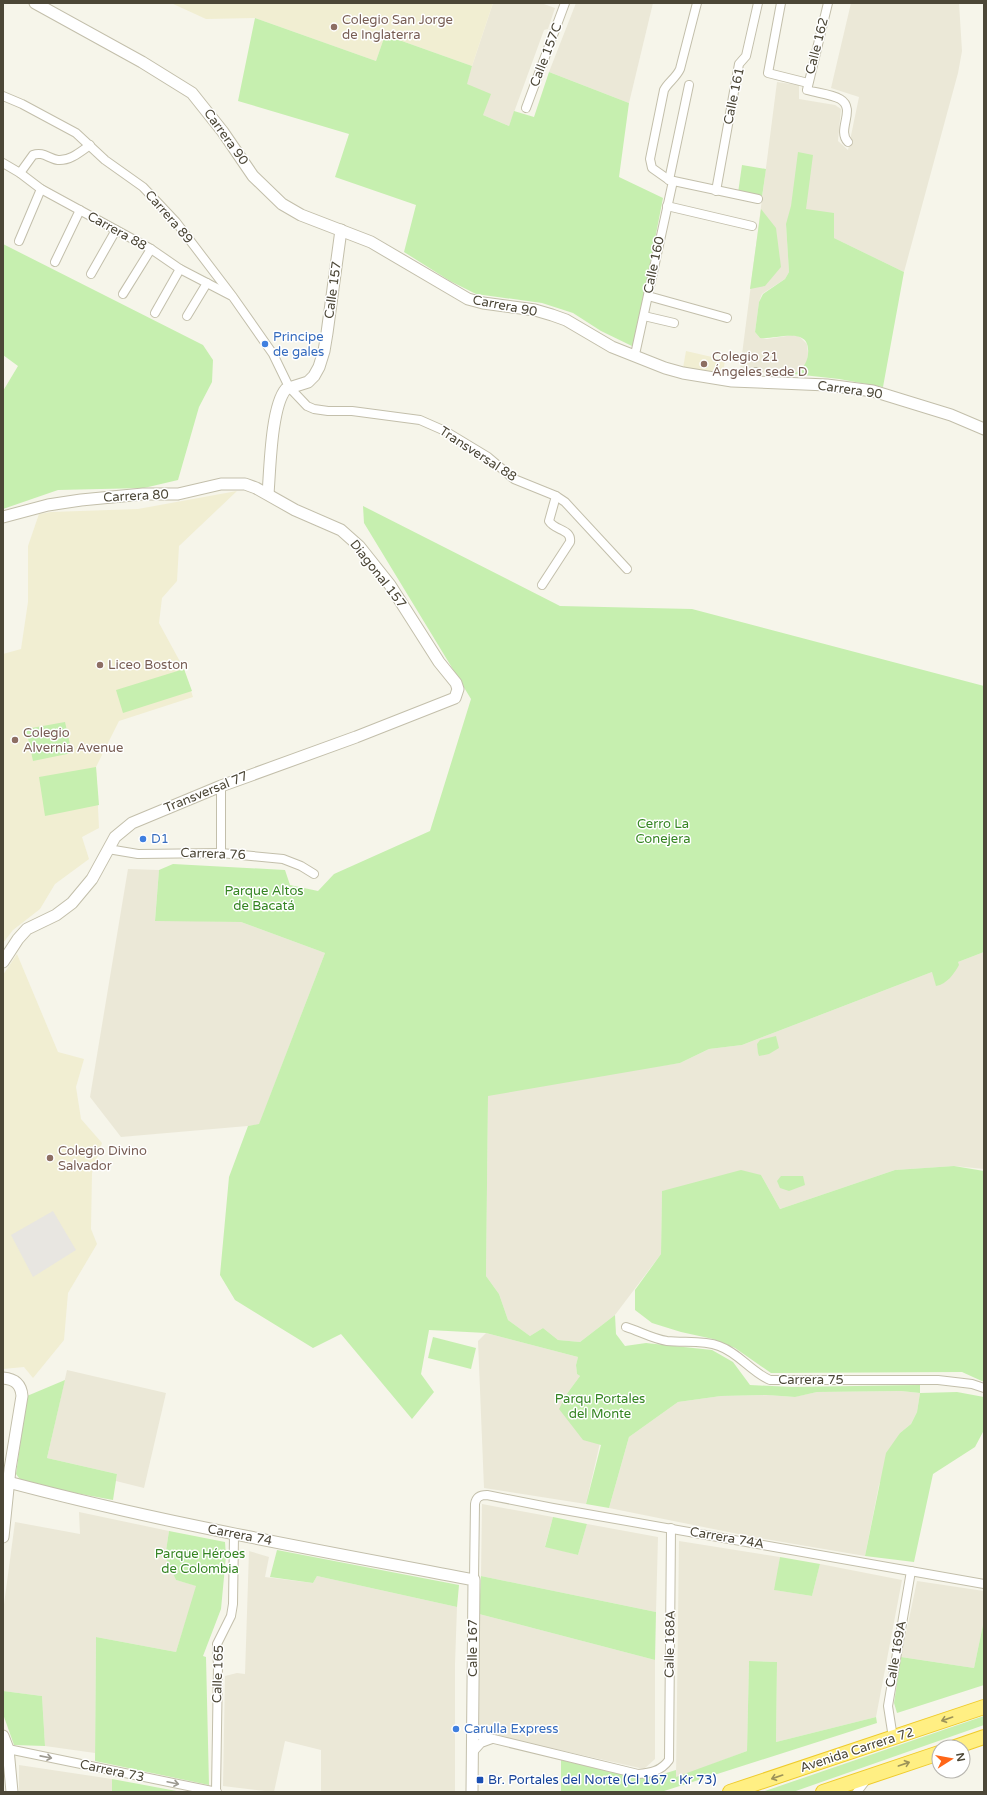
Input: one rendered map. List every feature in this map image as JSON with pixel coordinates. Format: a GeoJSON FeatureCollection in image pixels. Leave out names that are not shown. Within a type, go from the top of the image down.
{"type":"FeatureCollection","features":[{"type":"Feature","properties":{"kind":"highway","name":"Avenida Carrera 72"},"geometry":{"type":"LineString","coordinates":[[730,1792],[984,1707]]}},
{"type":"Feature","properties":{"kind":"highway"},"geometry":{"type":"LineString","coordinates":[[971,1741],[984,1737]]}},
{"type":"Feature","properties":{"kind":"highway"},"geometry":{"type":"LineString","coordinates":[[823,1792],[931,1755]]}},
{"type":"Feature","properties":{"kind":"street","name":"Carrera 90"},"geometry":{"type":"LineString","coordinates":[[36,3],[142,62],[185,88],[204,106],[253,176],[274,198],[291,210],[371,242],[468,299],[483,303],[535,310],[559,318],[612,347],[665,368],[732,382],[756,377],[872,391],[951,415],[984,429]]}},
{"type":"Feature","properties":{"kind":"street","name":"Calle 157C"},"geometry":{"type":"LineString","coordinates":[[526,108],[565,3]]}},
{"type":"Feature","properties":{"kind":"street"},"geometry":{"type":"LineString","coordinates":[[697,3],[680,69],[677,76],[667,84],[664,90],[650,159],[652,168],[657,173],[671,181],[758,199]]}},
{"type":"Feature","properties":{"kind":"street","name":"Calle 161"},"geometry":{"type":"LineString","coordinates":[[716,191],[739,64],[746,56],[758,3]]}},
{"type":"Feature","properties":{"kind":"street"},"geometry":{"type":"LineString","coordinates":[[781,3],[768,73],[839,98],[844,103],[848,112],[844,137],[848,142]]}},
{"type":"Feature","properties":{"kind":"street","name":"Calle 162"},"geometry":{"type":"LineString","coordinates":[[807,86],[828,3]]}},
{"type":"Feature","properties":{"kind":"street","name":"Calle 160"},"geometry":{"type":"LineString","coordinates":[[636,350],[667,206],[689,85]]}},
{"type":"Feature","properties":{"kind":"street","name":"Carrera 89"},"geometry":{"type":"LineString","coordinates":[[3,96],[22,104],[76,133],[105,160],[143,188],[176,222],[233,297],[273,354],[288,387]]}},
{"type":"Feature","properties":{"kind":"street"},"geometry":{"type":"LineString","coordinates":[[20,173],[33,155],[41,154],[56,160],[63,160],[70,158],[90,145]]}},
{"type":"Feature","properties":{"kind":"street","name":"Carrera 88"},"geometry":{"type":"LineString","coordinates":[[3,163],[20,173],[41,189],[151,249],[180,269],[233,297]]}},
{"type":"Feature","properties":{"kind":"street"},"geometry":{"type":"LineString","coordinates":[[19,241],[41,189]]}},
{"type":"Feature","properties":{"kind":"street"},"geometry":{"type":"LineString","coordinates":[[667,206],[752,226]]}},
{"type":"Feature","properties":{"kind":"street"},"geometry":{"type":"LineString","coordinates":[[55,262],[80,210]]}},
{"type":"Feature","properties":{"kind":"street"},"geometry":{"type":"LineString","coordinates":[[91,274],[116,230]]}},
{"type":"Feature","properties":{"kind":"street","name":"Calle 157"},"geometry":{"type":"LineString","coordinates":[[288,387],[308,382],[314,376],[324,351],[341,230]]}},
{"type":"Feature","properties":{"kind":"street"},"geometry":{"type":"LineString","coordinates":[[124,294],[151,249]]}},
{"type":"Feature","properties":{"kind":"street"},"geometry":{"type":"LineString","coordinates":[[155,313],[180,269]]}},
{"type":"Feature","properties":{"kind":"street"},"geometry":{"type":"LineString","coordinates":[[187,316],[207,283]]}},
{"type":"Feature","properties":{"kind":"street"},"geometry":{"type":"LineString","coordinates":[[648,296],[728,318]]}},
{"type":"Feature","properties":{"kind":"street"},"geometry":{"type":"LineString","coordinates":[[644,316],[674,323]]}},
{"type":"Feature","properties":{"kind":"street"},"geometry":{"type":"LineString","coordinates":[[268,494],[277,411],[283,392],[288,387]]}},
{"type":"Feature","properties":{"kind":"street","name":"Transversal 88"},"geometry":{"type":"LineString","coordinates":[[288,387],[307,406],[314,409],[352,411],[420,420],[445,432],[488,457],[514,479],[556,496],[565,502],[627,569]]}},
{"type":"Feature","properties":{"kind":"street","name":"Carrera 80"},"geometry":{"type":"LineString","coordinates":[[3,517],[48,505],[81,500],[143,494],[178,494],[221,484],[245,484],[268,494]]}},
{"type":"Feature","properties":{"kind":"street","name":"Diagonal 157"},"geometry":{"type":"LineString","coordinates":[[268,494],[295,510],[341,530],[359,546],[390,585],[439,662],[456,683],[458,689]]}},
{"type":"Feature","properties":{"kind":"street"},"geometry":{"type":"LineString","coordinates":[[542,585],[570,542],[568,534],[552,525],[549,521],[556,496]]}},
{"type":"Feature","properties":{"kind":"street","name":"Transversal 77"},"geometry":{"type":"LineString","coordinates":[[3,962],[18,939],[27,929],[56,915],[72,903],[92,878],[115,837],[132,823],[221,786],[356,737],[455,698],[458,689]]}},
{"type":"Feature","properties":{"kind":"street"},"geometry":{"type":"LineString","coordinates":[[221,786],[221,853]]}},
{"type":"Feature","properties":{"kind":"street","name":"Carrera 76"},"geometry":{"type":"LineString","coordinates":[[108,850],[138,854],[221,853],[283,859],[301,866],[314,874]]}},
{"type":"Feature","properties":{"kind":"street","name":"Carrera 75"},"geometry":{"type":"LineString","coordinates":[[626,1327],[666,1340],[719,1346],[731,1352],[761,1376],[770,1380],[938,1380],[965,1382],[984,1388]]}},
{"type":"Feature","properties":{"kind":"street"},"geometry":{"type":"LineString","coordinates":[[3,1378],[10,1378],[16,1381],[22,1390],[7,1468],[8,1482],[3,1537]]}},
{"type":"Feature","properties":{"kind":"street","name":"Carrera 74"},"geometry":{"type":"LineString","coordinates":[[8,1482],[91,1503],[234,1535],[474,1580]]}},
{"type":"Feature","properties":{"kind":"street","name":"Carrera 74A"},"geometry":{"type":"LineString","coordinates":[[475,1504],[476,1499],[487,1495],[560,1510],[671,1528],[984,1584]]}},
{"type":"Feature","properties":{"kind":"street","name":"Calle 167"},"geometry":{"type":"LineString","coordinates":[[472,1792],[475,1504]]}},
{"type":"Feature","properties":{"kind":"street","name":"Calle 168A"},"geometry":{"type":"LineString","coordinates":[[493,1739],[638,1774],[650,1773],[664,1766],[669,1760],[671,1528]]}},
{"type":"Feature","properties":{"kind":"street","name":"Calle 165"},"geometry":{"type":"LineString","coordinates":[[216,1792],[218,1666],[216,1652],[217,1644],[231,1616],[232,1610],[234,1535]]}},
{"type":"Feature","properties":{"kind":"street","name":"Calle 169A"},"geometry":{"type":"LineString","coordinates":[[893,1738],[888,1706],[911,1571]]}},
{"type":"Feature","properties":{"kind":"street"},"geometry":{"type":"LineString","coordinates":[[473,1734],[493,1739]]}},
{"type":"Feature","properties":{"kind":"street"},"geometry":{"type":"LineString","coordinates":[[3,1737],[8,1749],[12,1792]]}},
{"type":"Feature","properties":{"kind":"street"},"geometry":{"type":"LineString","coordinates":[[473,1752],[481,1743],[493,1739]]}},
{"type":"Feature","properties":{"kind":"street","name":"Carrera 73"},"geometry":{"type":"LineString","coordinates":[[8,1749],[216,1792]]}},
{"type":"Feature","properties":{"kind":"street"},"geometry":{"type":"LineString","coordinates":[[856,1792],[869,1776]]}},
{"type":"Feature","properties":{"kind":"shaded area"},"geometry":{"type":"Polygon","coordinates":[[[171,3],[493,3],[472,66],[385,35],[376,61],[255,18],[206,19],[171,3]]]}},
{"type":"Feature","properties":{"kind":"shaded area"},"geometry":{"type":"Polygon","coordinates":[[[493,3],[541,3],[555,8],[548,29],[544,30],[509,126],[483,115],[466,84],[493,3]]]}},
{"type":"Feature","properties":{"kind":"shaded area"},"geometry":{"type":"Polygon","coordinates":[[[576,3],[653,3],[629,103],[549,72],[576,3]]]}},
{"type":"Feature","properties":{"kind":"shaded area"},"geometry":{"type":"Polygon","coordinates":[[[851,3],[959,3],[962,51],[958,73],[904,272],[834,238],[786,224],[789,272],[785,279],[762,294],[759,302],[755,332],[760,338],[767,339],[793,335],[800,337],[807,344],[807,362],[794,374],[740,370],[777,82],[799,85],[799,99],[835,105],[841,109],[838,141],[848,150],[859,97],[831,88],[851,3]]]}},
{"type":"Feature","properties":{"kind":"shaded area","name":"Colegio 21 Ángeles sede D"},"geometry":{"type":"Polygon","coordinates":[[[686,351],[725,360],[723,375],[683,368],[686,351]]]}},
{"type":"Feature","properties":{"kind":"shaded area","name":"Liceo Boston"},"geometry":{"type":"Polygon","coordinates":[[[237,491],[179,546],[177,581],[162,598],[159,623],[184,669],[193,697],[119,721],[96,767],[99,828],[82,837],[89,859],[55,884],[40,909],[13,930],[3,943],[3,654],[21,649],[28,602],[28,546],[39,514],[51,512],[138,509],[237,491]]]}},
{"type":"Feature","properties":{"kind":"shaded area"},"geometry":{"type":"Polygon","coordinates":[[[128,869],[159,870],[155,920],[241,922],[325,953],[259,1125],[121,1137],[90,1097],[128,869]]]}},
{"type":"Feature","properties":{"kind":"shaded area"},"geometry":{"type":"Polygon","coordinates":[[[984,952],[984,1169],[954,1166],[895,1170],[780,1209],[761,1175],[662,1191],[661,1254],[615,1315],[580,1342],[558,1340],[543,1328],[530,1336],[508,1320],[499,1294],[486,1276],[488,1095],[570,1079],[680,1063],[709,1049],[742,1045],[984,952]]]}},
{"type":"Feature","properties":{"kind":"shaded area","name":"Colegio Divino Salvador"},"geometry":{"type":"Polygon","coordinates":[[[17,954],[58,1052],[84,1059],[76,1087],[81,1119],[102,1143],[92,1173],[91,1229],[97,1244],[68,1293],[64,1340],[33,1378],[24,1367],[3,1369],[3,975],[17,954]]]}},
{"type":"Feature","properties":{"kind":"shaded area"},"geometry":{"type":"Polygon","coordinates":[[[53,1211],[76,1250],[33,1277],[11,1235],[53,1211]]]}},
{"type":"Feature","properties":{"kind":"shaded area"},"geometry":{"type":"Polygon","coordinates":[[[486,1333],[578,1357],[576,1365],[577,1374],[580,1376],[566,1395],[600,1443],[586,1504],[484,1488],[478,1341],[486,1333]]]}},
{"type":"Feature","properties":{"kind":"shaded area"},"geometry":{"type":"Polygon","coordinates":[[[67,1370],[166,1393],[144,1488],[116,1481],[117,1474],[47,1458],[67,1370]]]}},
{"type":"Feature","properties":{"kind":"shaded area"},"geometry":{"type":"Polygon","coordinates":[[[901,1391],[920,1393],[917,1412],[911,1424],[900,1433],[879,1485],[865,1556],[753,1537],[609,1508],[629,1437],[678,1402],[721,1396],[768,1395],[794,1397],[817,1392],[901,1391]]]}},
{"type":"Feature","properties":{"kind":"shaded area"},"geometry":{"type":"Polygon","coordinates":[[[482,1504],[553,1517],[545,1546],[578,1555],[587,1524],[658,1537],[656,1612],[481,1576],[482,1504]]]}},
{"type":"Feature","properties":{"kind":"shaded area"},"geometry":{"type":"Polygon","coordinates":[[[79,1512],[169,1531],[165,1557],[176,1580],[197,1586],[176,1652],[96,1637],[95,1753],[45,1746],[42,1696],[3,1691],[3,1612],[15,1522],[80,1534],[79,1512]]]}},
{"type":"Feature","properties":{"kind":"shaded area"},"geometry":{"type":"Polygon","coordinates":[[[679,1541],[780,1557],[775,1590],[812,1596],[820,1564],[902,1580],[876,1717],[776,1742],[777,1662],[749,1661],[747,1751],[676,1778],[679,1541]]]}},
{"type":"Feature","properties":{"kind":"shaded area"},"geometry":{"type":"Polygon","coordinates":[[[249,1551],[269,1557],[265,1577],[313,1583],[317,1576],[457,1607],[455,1664],[455,1792],[321,1792],[321,1750],[285,1741],[274,1792],[223,1786],[225,1676],[237,1673],[245,1674],[249,1551]]]}},
{"type":"Feature","properties":{"kind":"shaded area"},"geometry":{"type":"Polygon","coordinates":[[[917,1581],[984,1591],[984,1620],[974,1668],[901,1657],[917,1581]]]}},
{"type":"Feature","properties":{"kind":"shaded area"},"geometry":{"type":"Polygon","coordinates":[[[479,1614],[655,1660],[655,1759],[644,1769],[479,1732],[479,1614]]]}},
{"type":"Feature","properties":{"kind":"shaded area"},"geometry":{"type":"Polygon","coordinates":[[[19,1765],[112,1779],[112,1792],[19,1792],[19,1765]]]}},
{"type":"Feature","properties":{"kind":"green space"},"geometry":{"type":"Polygon","coordinates":[[[255,18],[376,61],[385,35],[472,66],[467,84],[491,94],[483,115],[509,126],[514,111],[534,117],[549,72],[629,103],[619,177],[663,198],[634,347],[601,331],[573,313],[542,303],[476,294],[450,281],[404,252],[416,205],[335,177],[349,134],[238,101],[255,18]]]}},
{"type":"Feature","properties":{"kind":"green space"},"geometry":{"type":"Polygon","coordinates":[[[798,152],[813,155],[806,209],[834,213],[834,238],[904,272],[883,387],[839,379],[794,374],[804,366],[807,361],[807,345],[804,340],[791,336],[760,338],[755,332],[759,302],[763,294],[785,279],[789,272],[786,224],[791,206],[798,152]]]}},
{"type":"Feature","properties":{"kind":"green space"},"geometry":{"type":"Polygon","coordinates":[[[742,165],[766,169],[762,197],[738,193],[742,165]]]}},
{"type":"Feature","properties":{"kind":"green space"},"geometry":{"type":"Polygon","coordinates":[[[761,209],[776,228],[781,267],[765,286],[750,289],[761,209]]]}},
{"type":"Feature","properties":{"kind":"green space"},"geometry":{"type":"Polygon","coordinates":[[[3,244],[203,345],[213,360],[212,382],[199,407],[178,480],[144,488],[58,490],[3,509],[3,391],[18,366],[3,355],[3,244]]]}},
{"type":"Feature","properties":{"kind":"green space","name":"Cerro La Conejera"},"geometry":{"type":"Polygon","coordinates":[[[363,506],[560,606],[692,609],[984,686],[984,952],[958,962],[959,965],[952,975],[947,981],[940,985],[936,986],[932,972],[742,1045],[709,1049],[680,1063],[488,1096],[486,1276],[499,1294],[508,1320],[530,1336],[543,1328],[558,1340],[580,1342],[615,1315],[616,1334],[625,1346],[646,1343],[712,1350],[733,1362],[750,1385],[792,1387],[920,1385],[920,1393],[901,1391],[817,1392],[795,1397],[767,1395],[721,1396],[678,1402],[629,1437],[609,1508],[586,1504],[601,1445],[583,1440],[559,1409],[566,1395],[580,1376],[577,1374],[576,1365],[578,1357],[486,1333],[429,1330],[421,1374],[434,1392],[412,1419],[341,1334],[313,1348],[235,1300],[220,1275],[229,1177],[248,1126],[259,1124],[325,953],[241,922],[155,921],[159,870],[173,864],[285,870],[290,885],[318,891],[334,874],[430,831],[471,699],[364,523],[363,506]]]}},
{"type":"Feature","properties":{"kind":"green space"},"geometry":{"type":"Polygon","coordinates":[[[184,669],[192,691],[123,713],[116,690],[184,669]]]}},
{"type":"Feature","properties":{"kind":"green space"},"geometry":{"type":"Polygon","coordinates":[[[65,722],[72,753],[33,761],[26,729],[65,722]]]}},
{"type":"Feature","properties":{"kind":"green space"},"geometry":{"type":"Polygon","coordinates":[[[96,767],[99,805],[45,816],[39,777],[96,767]]]}},
{"type":"Feature","properties":{"kind":"green space"},"geometry":{"type":"Polygon","coordinates":[[[776,1036],[779,1048],[769,1054],[759,1056],[757,1044],[760,1040],[776,1036]]]}},
{"type":"Feature","properties":{"kind":"green space"},"geometry":{"type":"Polygon","coordinates":[[[954,1166],[984,1171],[984,1382],[962,1372],[771,1373],[735,1348],[713,1339],[681,1332],[652,1323],[635,1310],[635,1290],[661,1254],[662,1191],[741,1170],[761,1175],[780,1209],[895,1170],[954,1166]]]}},
{"type":"Feature","properties":{"kind":"green space"},"geometry":{"type":"Polygon","coordinates":[[[781,1176],[803,1176],[805,1185],[789,1191],[780,1188],[777,1181],[781,1176]]]}},
{"type":"Feature","properties":{"kind":"green space"},"geometry":{"type":"Polygon","coordinates":[[[433,1337],[476,1348],[471,1369],[428,1358],[433,1337]]]}},
{"type":"Feature","properties":{"kind":"green space"},"geometry":{"type":"Polygon","coordinates":[[[65,1380],[47,1458],[117,1474],[113,1500],[27,1484],[22,1482],[16,1474],[27,1396],[65,1380]]]}},
{"type":"Feature","properties":{"kind":"green space"},"geometry":{"type":"Polygon","coordinates":[[[957,1392],[984,1397],[984,1430],[975,1447],[933,1474],[914,1562],[865,1556],[886,1453],[900,1433],[911,1424],[917,1412],[920,1393],[957,1392]]]}},
{"type":"Feature","properties":{"kind":"green space"},"geometry":{"type":"Polygon","coordinates":[[[553,1517],[587,1524],[578,1555],[545,1547],[553,1517]]]}},
{"type":"Feature","properties":{"kind":"green space","name":"Parque Héroes de Colombia"},"geometry":{"type":"Polygon","coordinates":[[[169,1531],[225,1542],[226,1556],[221,1609],[203,1656],[206,1657],[209,1785],[95,1761],[96,1637],[176,1652],[196,1586],[176,1580],[165,1557],[169,1531]]]}},
{"type":"Feature","properties":{"kind":"green space"},"geometry":{"type":"Polygon","coordinates":[[[277,1550],[459,1585],[457,1607],[317,1576],[313,1583],[270,1577],[277,1550]]]}},
{"type":"Feature","properties":{"kind":"green space"},"geometry":{"type":"Polygon","coordinates":[[[780,1557],[820,1564],[812,1596],[774,1590],[780,1557]]]}},
{"type":"Feature","properties":{"kind":"green space"},"geometry":{"type":"Polygon","coordinates":[[[481,1576],[656,1612],[655,1660],[479,1614],[481,1576]]]}},
{"type":"Feature","properties":{"kind":"green space"},"geometry":{"type":"Polygon","coordinates":[[[984,1620],[984,1685],[897,1713],[894,1703],[901,1657],[974,1668],[984,1620]]]}},
{"type":"Feature","properties":{"kind":"green space"},"geometry":{"type":"Polygon","coordinates":[[[749,1661],[777,1662],[776,1742],[876,1717],[877,1723],[661,1792],[561,1792],[561,1760],[638,1778],[653,1777],[676,1770],[676,1777],[747,1751],[749,1661]]]}},
{"type":"Feature","properties":{"kind":"green space"},"geometry":{"type":"Polygon","coordinates":[[[3,1691],[42,1696],[45,1746],[14,1745],[3,1714],[3,1691]]]}},
{"type":"Feature","properties":{"kind":"green space"},"geometry":{"type":"Polygon","coordinates":[[[984,1716],[984,1725],[944,1739],[931,1739],[931,1744],[793,1792],[762,1792],[984,1716]]]}},
{"type":"Feature","properties":{"kind":"green space"},"geometry":{"type":"Polygon","coordinates":[[[112,1779],[182,1792],[112,1792],[112,1779]]]}},
{"type":"Feature","properties":{"kind":"place","name":"Colegio San Jorge de Inglaterra"},"geometry":{"type":"Point","coordinates":[334,27]}},
{"type":"Feature","properties":{"kind":"place","name":"Principe de gales"},"geometry":{"type":"Point","coordinates":[265,344]}},
{"type":"Feature","properties":{"kind":"place","name":"Colegio 21 Ángeles sede D"},"geometry":{"type":"Point","coordinates":[704,364]}},
{"type":"Feature","properties":{"kind":"place","name":"Liceo Boston"},"geometry":{"type":"Point","coordinates":[100,665]}},
{"type":"Feature","properties":{"kind":"place","name":"Colegio Alvernia Avenue"},"geometry":{"type":"Point","coordinates":[15,740]}},
{"type":"Feature","properties":{"kind":"place","name":"D1"},"geometry":{"type":"Point","coordinates":[143,839]}},
{"type":"Feature","properties":{"kind":"place","name":"Colegio Divino Salvador"},"geometry":{"type":"Point","coordinates":[50,1158]}},
{"type":"Feature","properties":{"kind":"place","name":"Carulla Express"},"geometry":{"type":"Point","coordinates":[456,1729]}},
{"type":"Feature","properties":{"kind":"place","name":"Br. Portales del Norte (Cl 167 - Kr 73)"},"geometry":{"type":"Point","coordinates":[480,1780]}},
{"type":"Feature","properties":{"kind":"park label","name":"Parque Altos de Bacatá"},"geometry":{"type":"Point","coordinates":[264,898]}},
{"type":"Feature","properties":{"kind":"park label","name":"Parqu Portales del Monte"},"geometry":{"type":"Point","coordinates":[600,1406]}}]}
